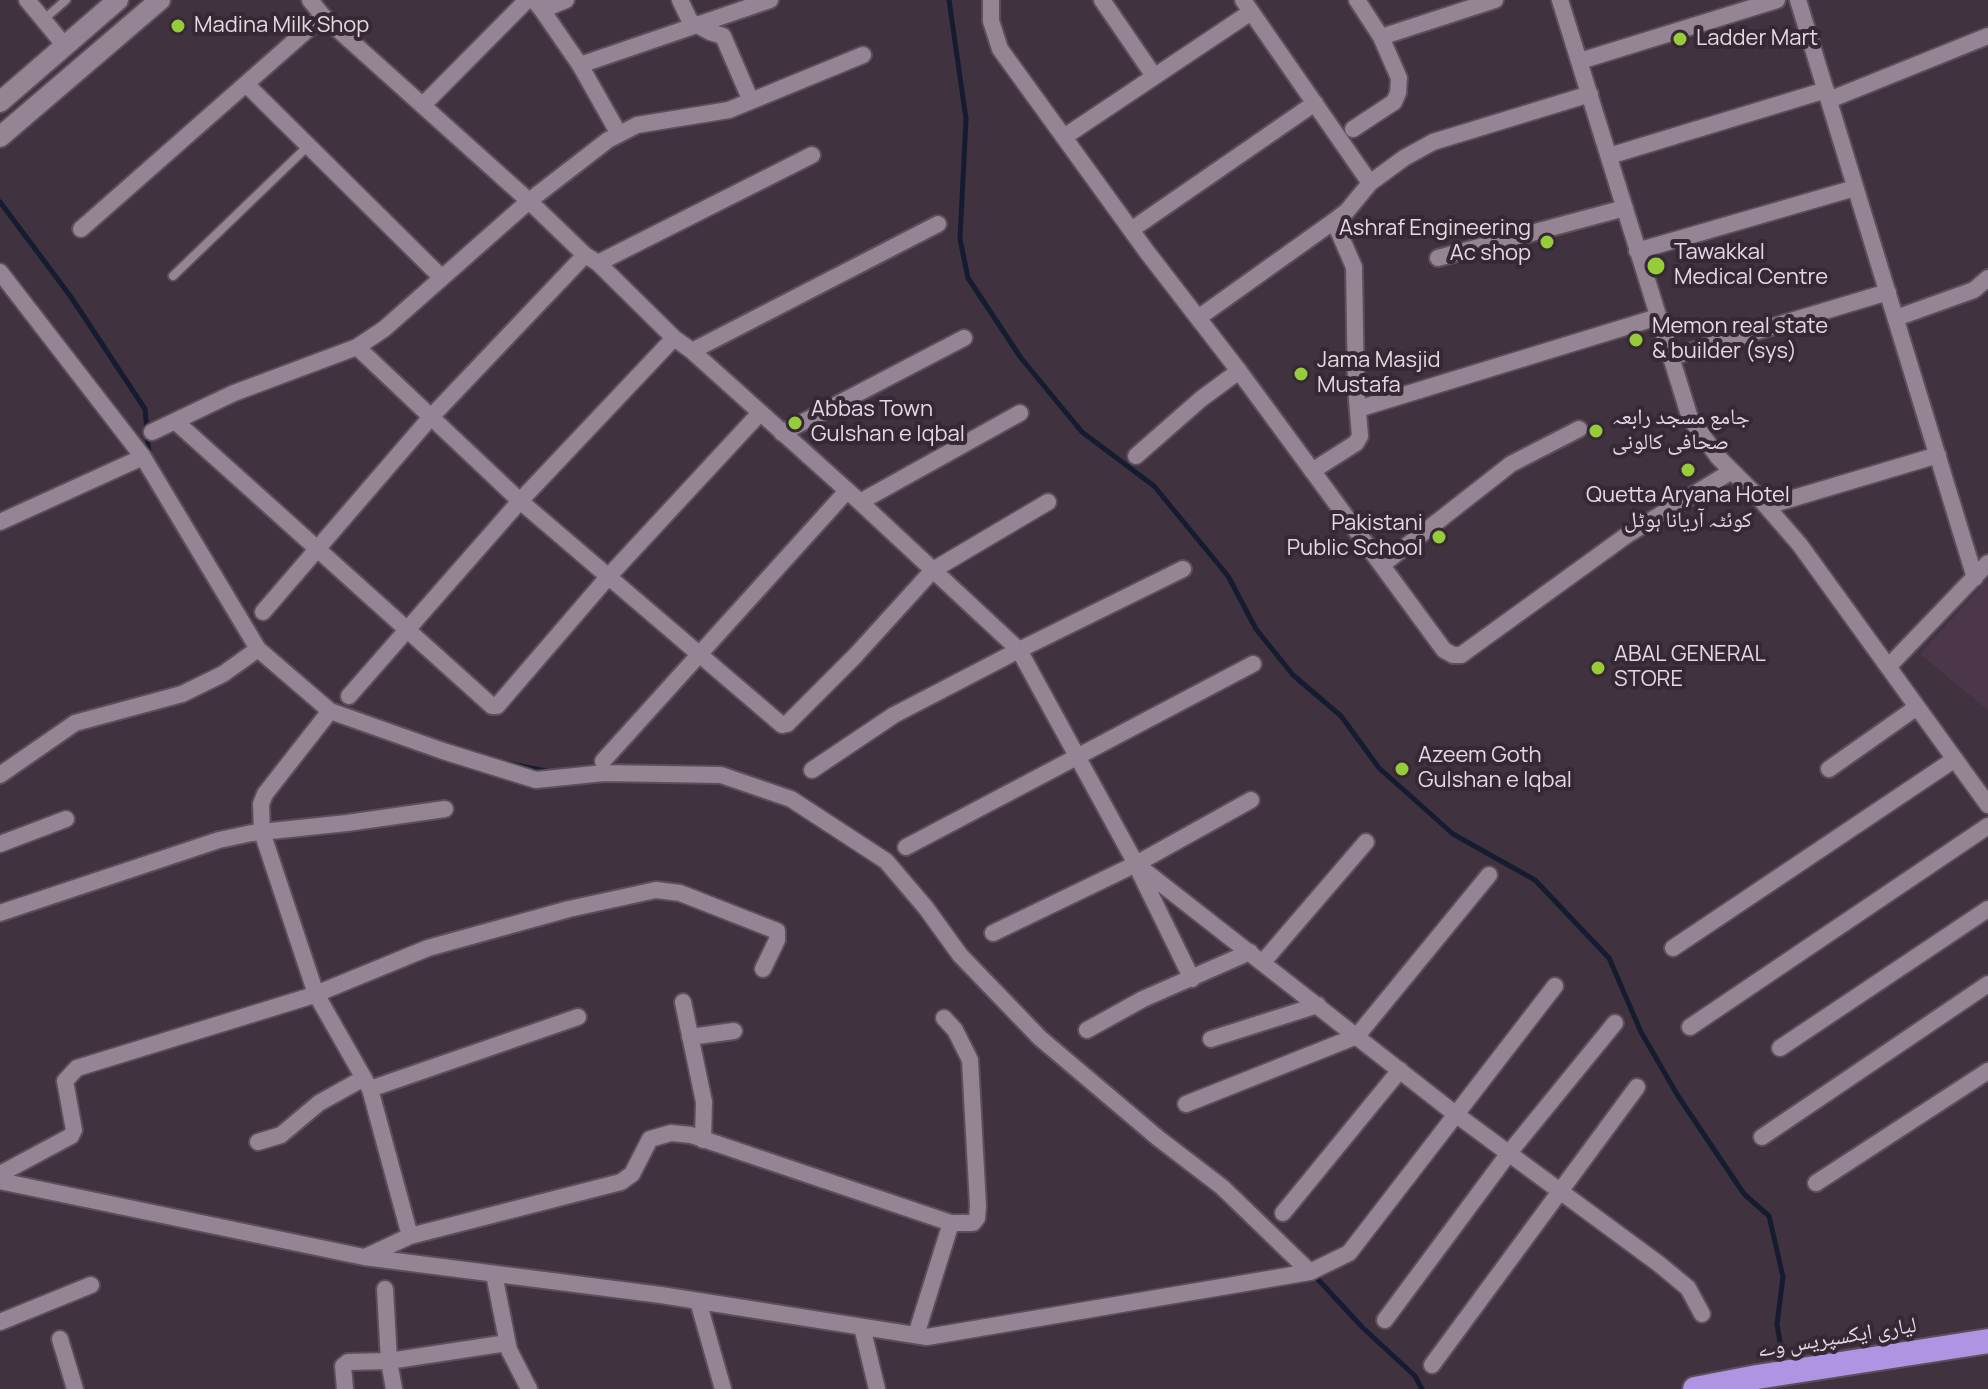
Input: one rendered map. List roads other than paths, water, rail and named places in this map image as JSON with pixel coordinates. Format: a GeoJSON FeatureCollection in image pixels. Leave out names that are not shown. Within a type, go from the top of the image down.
{"type":"FeatureCollection","features":[{"type":"Feature","properties":{"kind":"highway","name":"لیاری ایکسپریس وے"},"geometry":{"type":"LineString","coordinates":[[1695,1389],[1988,1341]]}},
{"type":"Feature","properties":{"kind":"main road"},"geometry":{"type":"LineString","coordinates":[[0,102],[118,0]]}},
{"type":"Feature","properties":{"kind":"main road"},"geometry":{"type":"LineString","coordinates":[[0,137],[160,0]]}},
{"type":"Feature","properties":{"kind":"street"},"geometry":{"type":"LineString","coordinates":[[27,0],[65,46]]}},
{"type":"Feature","properties":{"kind":"street"},"geometry":{"type":"LineString","coordinates":[[310,0],[323,16],[529,201],[674,338],[692,351],[1019,650],[1136,864],[1192,979]]}},
{"type":"Feature","properties":{"kind":"street"},"geometry":{"type":"LineString","coordinates":[[423,105],[527,0]]}},
{"type":"Feature","properties":{"kind":"street"},"geometry":{"type":"LineString","coordinates":[[566,0],[538,5],[580,65],[619,134]]}},
{"type":"Feature","properties":{"kind":"street"},"geometry":{"type":"LineString","coordinates":[[680,0],[690,21],[723,36],[751,101]]}},
{"type":"Feature","properties":{"kind":"street"},"geometry":{"type":"LineString","coordinates":[[580,65],[770,0]]}},
{"type":"Feature","properties":{"kind":"street"},"geometry":{"type":"LineString","coordinates":[[991,0],[991,21],[1000,49],[1444,650],[1461,655],[1627,535],[1732,471]]}},
{"type":"Feature","properties":{"kind":"street"},"geometry":{"type":"LineString","coordinates":[[1102,0],[1154,76]]}},
{"type":"Feature","properties":{"kind":"street"},"geometry":{"type":"LineString","coordinates":[[1353,129],[1394,102],[1399,78],[1381,37],[1357,0]]}},
{"type":"Feature","properties":{"kind":"street"},"geometry":{"type":"LineString","coordinates":[[1381,37],[1495,0]]}},
{"type":"Feature","properties":{"kind":"street"},"geometry":{"type":"LineString","coordinates":[[1560,0],[1690,418],[1718,457],[1767,506],[1800,545],[1988,805]]}},
{"type":"Feature","properties":{"kind":"street"},"geometry":{"type":"LineString","coordinates":[[1580,61],[1777,0]]}},
{"type":"Feature","properties":{"kind":"street"},"geometry":{"type":"LineString","coordinates":[[1798,0],[1975,578]]}},
{"type":"Feature","properties":{"kind":"street"},"geometry":{"type":"LineString","coordinates":[[1064,137],[1154,76],[1247,6],[1370,183]]}},
{"type":"Feature","properties":{"kind":"street"},"geometry":{"type":"LineString","coordinates":[[81,229],[323,16]]}},
{"type":"Feature","properties":{"kind":"street"},"geometry":{"type":"LineString","coordinates":[[1609,156],[1828,95],[1988,36]]}},
{"type":"Feature","properties":{"kind":"street"},"geometry":{"type":"LineString","coordinates":[[152,432],[234,393],[357,347],[384,329],[529,201],[619,134],[637,125],[729,110],[863,55]]}},
{"type":"Feature","properties":{"kind":"street"},"geometry":{"type":"LineString","coordinates":[[246,84],[441,277]]}},
{"type":"Feature","properties":{"kind":"street"},"geometry":{"type":"LineString","coordinates":[[1198,318],[1347,211],[1370,183],[1433,142],[1590,94]]}},
{"type":"Feature","properties":{"kind":"street"},"geometry":{"type":"LineString","coordinates":[[1131,230],[1315,103]]}},
{"type":"Feature","properties":{"kind":"street"},"geometry":{"type":"LineString","coordinates":[[263,612],[430,418],[591,259],[812,155]]}},
{"type":"Feature","properties":{"kind":"street"},"geometry":{"type":"LineString","coordinates":[[1637,251],[1855,188]]}},
{"type":"Feature","properties":{"kind":"street"},"geometry":{"type":"LineString","coordinates":[[1438,258],[1625,208]]}},
{"type":"Feature","properties":{"kind":"street"},"geometry":{"type":"LineString","coordinates":[[1312,471],[1356,443],[1360,436],[1354,267],[1334,221]]}},
{"type":"Feature","properties":{"kind":"street"},"geometry":{"type":"LineString","coordinates":[[692,351],[938,224]]}},
{"type":"Feature","properties":{"kind":"street"},"geometry":{"type":"LineString","coordinates":[[0,272],[143,457],[258,649],[330,711],[536,780],[604,773],[721,775],[791,799],[886,861],[960,955],[1040,1038],[1158,1138],[1222,1187],[1310,1272]]}},
{"type":"Feature","properties":{"kind":"street"},"geometry":{"type":"LineString","coordinates":[[1896,318],[1974,290],[1987,281]]}},
{"type":"Feature","properties":{"kind":"street"},"geometry":{"type":"LineString","coordinates":[[1671,357],[1888,292]]}},
{"type":"Feature","properties":{"kind":"street"},"geometry":{"type":"LineString","coordinates":[[1358,409],[1658,317]]}},
{"type":"Feature","properties":{"kind":"street"},"geometry":{"type":"LineString","coordinates":[[349,696],[520,501],[674,338]]}},
{"type":"Feature","properties":{"kind":"street"},"geometry":{"type":"LineString","coordinates":[[782,433],[964,338]]}},
{"type":"Feature","properties":{"kind":"street"},"geometry":{"type":"LineString","coordinates":[[357,347],[520,501],[782,725],[787,724],[855,656],[933,570],[1048,502]]}},
{"type":"Feature","properties":{"kind":"street"},"geometry":{"type":"LineString","coordinates":[[1136,456],[1201,399],[1239,371]]}},
{"type":"Feature","properties":{"kind":"street"},"geometry":{"type":"LineString","coordinates":[[603,761],[699,655],[853,497],[1020,413]]}},
{"type":"Feature","properties":{"kind":"street"},"geometry":{"type":"LineString","coordinates":[[175,421],[487,703],[497,706],[608,577],[759,414]]}},
{"type":"Feature","properties":{"kind":"street"},"geometry":{"type":"LineString","coordinates":[[1382,565],[1511,464],[1579,429]]}},
{"type":"Feature","properties":{"kind":"street"},"geometry":{"type":"LineString","coordinates":[[1767,506],[1938,455]]}},
{"type":"Feature","properties":{"kind":"street"},"geometry":{"type":"LineString","coordinates":[[0,522],[143,457]]}},
{"type":"Feature","properties":{"kind":"street"},"geometry":{"type":"LineString","coordinates":[[1888,667],[1988,563]]}},
{"type":"Feature","properties":{"kind":"street"},"geometry":{"type":"LineString","coordinates":[[812,770],[894,715],[1183,569]]}},
{"type":"Feature","properties":{"kind":"street"},"geometry":{"type":"LineString","coordinates":[[0,775],[75,723],[182,694],[223,674],[258,649]]}},
{"type":"Feature","properties":{"kind":"street"},"geometry":{"type":"LineString","coordinates":[[906,847],[1253,664]]}},
{"type":"Feature","properties":{"kind":"street"},"geometry":{"type":"LineString","coordinates":[[1829,769],[1917,707]]}},
{"type":"Feature","properties":{"kind":"street"},"geometry":{"type":"LineString","coordinates":[[330,711],[265,794],[261,804],[262,832],[316,994],[367,1084],[410,1236]]}},
{"type":"Feature","properties":{"kind":"street"},"geometry":{"type":"LineString","coordinates":[[1673,948],[1955,759]]}},
{"type":"Feature","properties":{"kind":"street"},"geometry":{"type":"LineString","coordinates":[[993,933],[1136,864],[1251,800]]}},
{"type":"Feature","properties":{"kind":"street"},"geometry":{"type":"LineString","coordinates":[[0,913],[219,840],[445,809]]}},
{"type":"Feature","properties":{"kind":"street"},"geometry":{"type":"LineString","coordinates":[[0,844],[66,819]]}},
{"type":"Feature","properties":{"kind":"street"},"geometry":{"type":"LineString","coordinates":[[1690,1027],[1988,826]]}},
{"type":"Feature","properties":{"kind":"street"},"geometry":{"type":"LineString","coordinates":[[1087,1030],[1143,999],[1257,957],[1366,842]]}},
{"type":"Feature","properties":{"kind":"street"},"geometry":{"type":"LineString","coordinates":[[1136,864],[1454,1113],[1688,1288],[1702,1314]]}},
{"type":"Feature","properties":{"kind":"street"},"geometry":{"type":"LineString","coordinates":[[1186,1104],[1357,1036],[1489,875]]}},
{"type":"Feature","properties":{"kind":"street"},"geometry":{"type":"LineString","coordinates":[[0,1174],[71,1136],[74,1130],[65,1081],[77,1068],[316,994],[428,948],[569,909],[656,890],[680,893],[777,931],[777,940],[763,969]]}},
{"type":"Feature","properties":{"kind":"street"},"geometry":{"type":"LineString","coordinates":[[1780,1048],[1988,909]]}},
{"type":"Feature","properties":{"kind":"street"},"geometry":{"type":"LineString","coordinates":[[1762,1137],[1988,984]]}},
{"type":"Feature","properties":{"kind":"street"},"geometry":{"type":"LineString","coordinates":[[0,1181],[364,1257],[698,1301],[927,1337],[1310,1272],[1349,1253],[1555,986]]}},
{"type":"Feature","properties":{"kind":"street"},"geometry":{"type":"LineString","coordinates":[[683,1002],[704,1102],[703,1140]]}},
{"type":"Feature","properties":{"kind":"street"},"geometry":{"type":"LineString","coordinates":[[1211,1039],[1318,1005]]}},
{"type":"Feature","properties":{"kind":"street"},"geometry":{"type":"LineString","coordinates":[[258,1142],[281,1135],[319,1103],[367,1084],[578,1017]]}},
{"type":"Feature","properties":{"kind":"street"},"geometry":{"type":"LineString","coordinates":[[364,1257],[410,1236],[621,1182],[632,1174],[650,1139],[659,1135],[691,1135],[951,1223],[973,1223],[977,1218],[978,1206],[970,1060],[955,1030],[944,1018]]}},
{"type":"Feature","properties":{"kind":"street"},"geometry":{"type":"LineString","coordinates":[[1385,1320],[1509,1153],[1615,1023]]}},
{"type":"Feature","properties":{"kind":"street"},"geometry":{"type":"LineString","coordinates":[[690,1037],[734,1031]]}},
{"type":"Feature","properties":{"kind":"street"},"geometry":{"type":"LineString","coordinates":[[1283,1213],[1400,1070]]}},
{"type":"Feature","properties":{"kind":"street"},"geometry":{"type":"LineString","coordinates":[[1816,1183],[1988,1071]]}},
{"type":"Feature","properties":{"kind":"street"},"geometry":{"type":"LineString","coordinates":[[1432,1365],[1637,1087]]}},
{"type":"Feature","properties":{"kind":"street"},"geometry":{"type":"LineString","coordinates":[[916,1335],[951,1223]]}},
{"type":"Feature","properties":{"kind":"street"},"geometry":{"type":"LineString","coordinates":[[494,1274],[507,1343],[529,1389]]}},
{"type":"Feature","properties":{"kind":"street"},"geometry":{"type":"LineString","coordinates":[[0,1322],[91,1285]]}},
{"type":"Feature","properties":{"kind":"street"},"geometry":{"type":"LineString","coordinates":[[385,1289],[389,1361],[394,1389]]}},
{"type":"Feature","properties":{"kind":"street"},"geometry":{"type":"LineString","coordinates":[[698,1301],[723,1389]]}},
{"type":"Feature","properties":{"kind":"street"},"geometry":{"type":"LineString","coordinates":[[862,1327],[877,1389]]}},
{"type":"Feature","properties":{"kind":"street"},"geometry":{"type":"LineString","coordinates":[[60,1339],[75,1389]]}},
{"type":"Feature","properties":{"kind":"street"},"geometry":{"type":"LineString","coordinates":[[345,1389],[343,1366],[348,1362],[389,1361],[507,1343]]}},
{"type":"Feature","properties":{"kind":"lane"},"geometry":{"type":"LineString","coordinates":[[43,20],[66,0]]}},
{"type":"Feature","properties":{"kind":"lane"},"geometry":{"type":"LineString","coordinates":[[173,276],[308,146]]}},
{"type":"Feature","properties":{"kind":"waterway"},"geometry":{"type":"LineString","coordinates":[[949,0],[966,119],[960,239],[968,278],[1021,358],[1082,432],[1154,486],[1228,576],[1256,629],[1293,675],[1341,716],[1379,768],[1453,834],[1535,880],[1609,958],[1641,1032],[1678,1096],[1744,1194],[1769,1216],[1783,1277],[1777,1324],[1784,1365]]}},
{"type":"Feature","properties":{"kind":"waterway"},"geometry":{"type":"LineString","coordinates":[[0,202],[71,297],[145,409],[149,455]]}},
{"type":"Feature","properties":{"kind":"waterway"},"geometry":{"type":"LineString","coordinates":[[506,763],[551,772]]}},
{"type":"Feature","properties":{"kind":"waterway"},"geometry":{"type":"LineString","coordinates":[[1314,1275],[1362,1327],[1415,1376],[1422,1389]]}},
{"type":"Feature","properties":{"kind":"place","name":"Madina Milk Shop"},"geometry":{"type":"Point","coordinates":[178,26]}},
{"type":"Feature","properties":{"kind":"place","name":"Ladder Mart"},"geometry":{"type":"Point","coordinates":[1680,39]}},
{"type":"Feature","properties":{"kind":"place","name":"Ashraf Engineering Ac shop"},"geometry":{"type":"Point","coordinates":[1547,242]}},
{"type":"Feature","properties":{"kind":"place","name":"Tawakkal Medical Centre"},"geometry":{"type":"Point","coordinates":[1656,266]}},
{"type":"Feature","properties":{"kind":"place","name":"Memon real state & builder (sys)"},"geometry":{"type":"Point","coordinates":[1636,340]}},
{"type":"Feature","properties":{"kind":"place","name":"Jama Masjid Mustafa"},"geometry":{"type":"Point","coordinates":[1301,374]}},
{"type":"Feature","properties":{"kind":"place","name":"Abbas Town Gulshan e Iqbal"},"geometry":{"type":"Point","coordinates":[795,423]}},
{"type":"Feature","properties":{"kind":"place","name":"جامع مسجد رابعہ صحافی کالونی"},"geometry":{"type":"Point","coordinates":[1596,431]}},
{"type":"Feature","properties":{"kind":"place","name":"Quetta Aryana Hotel کوئٹہ آریانا ہوٹل"},"geometry":{"type":"Point","coordinates":[1688,470]}},
{"type":"Feature","properties":{"kind":"place","name":"Pakistani Public School"},"geometry":{"type":"Point","coordinates":[1439,537]}},
{"type":"Feature","properties":{"kind":"place","name":"ABAL GENERAL STORE"},"geometry":{"type":"Point","coordinates":[1598,668]}},
{"type":"Feature","properties":{"kind":"place","name":"Azeem Goth Gulshan e Iqbal"},"geometry":{"type":"Point","coordinates":[1402,769]}}]}
